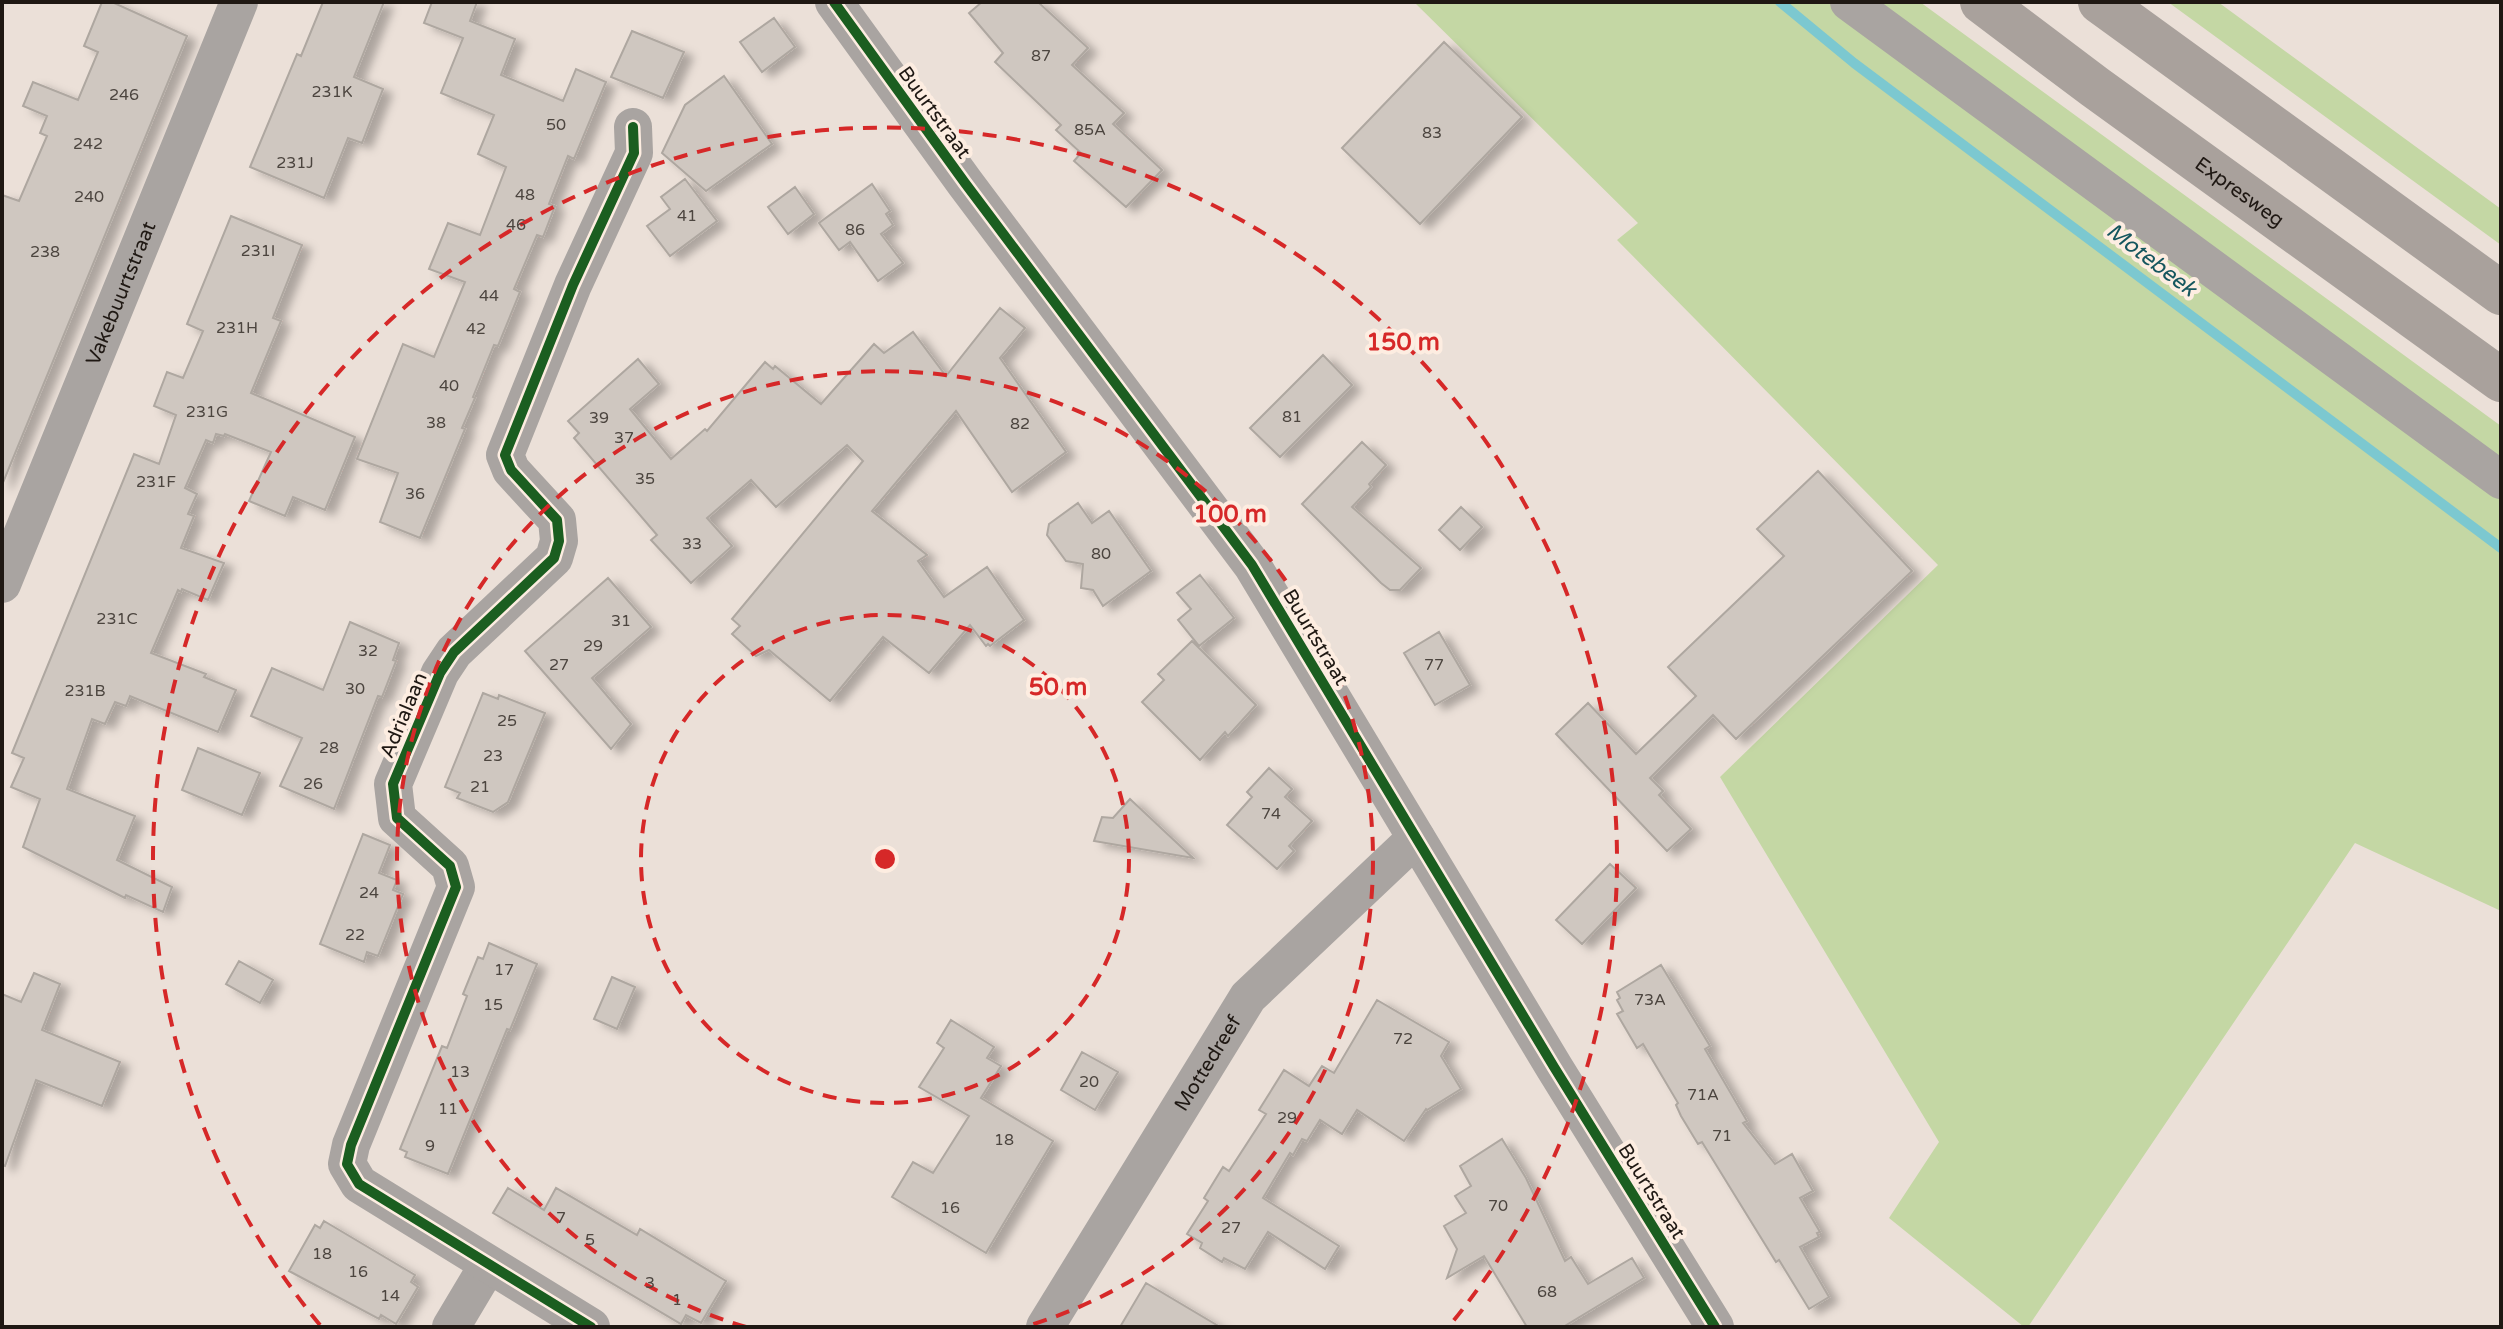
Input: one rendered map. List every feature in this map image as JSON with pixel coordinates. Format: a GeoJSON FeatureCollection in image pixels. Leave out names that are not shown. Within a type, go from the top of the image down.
{"type":"FeatureCollection","features":[{"type":"Feature","properties":{"kind":"highway","name":"Expresweg"},"geometry":{"type":"LineString","coordinates":[[1982,2],[2120,106],[2501,380]]}},
{"type":"Feature","properties":{"kind":"highway"},"geometry":{"type":"LineString","coordinates":[[2100,2],[2501,293]]}},
{"type":"Feature","properties":{"kind":"street","name":"Vakebuurtstraat"},"geometry":{"type":"LineString","coordinates":[[2,584],[239,2]]}},
{"type":"Feature","properties":{"kind":"street","name":"Buurtstraat"},"geometry":{"type":"LineString","coordinates":[[834,2],[974,196],[1252,565],[1715,1327]]}},
{"type":"Feature","properties":{"kind":"street"},"geometry":{"type":"LineString","coordinates":[[1849,2],[2501,480]]}},
{"type":"Feature","properties":{"kind":"street","name":"Adrialaan"},"geometry":{"type":"LineString","coordinates":[[591,1327],[359,1184],[347,1164],[351,1145],[456,887],[450,866],[397,818],[393,784],[440,673],[454,652],[554,558],[559,541],[557,520],[511,470],[505,455],[573,285],[634,153],[633,127]]}},
{"type":"Feature","properties":{"kind":"street","name":"Mottedreef"},"geometry":{"type":"LineString","coordinates":[[1045,1327],[1248,997],[1416,838]]}},
{"type":"Feature","properties":{"kind":"street"},"geometry":{"type":"LineString","coordinates":[[451,1327],[488,1265]]}},
{"type":"Feature","properties":{"kind":"green space"},"geometry":{"type":"Polygon","coordinates":[[[1414,2],[1920,2],[2501,426],[2501,911],[2355,843],[2028,1327],[2024,1327],[1889,1218],[1939,1142],[1720,777],[1938,565],[1617,240],[1638,223],[1414,2]]]}},
{"type":"Feature","properties":{"kind":"green space"},"geometry":{"type":"Polygon","coordinates":[[[2168,2],[2218,2],[2501,209],[2501,245],[2168,2]]]}},
{"type":"Feature","properties":{"kind":"building"},"geometry":{"type":"Polygon","coordinates":[[[102,2],[112,2],[187,36],[2,485],[2,195],[19,201],[47,136],[40,133],[47,116],[23,106],[33,82],[78,100],[98,52],[84,46],[102,2]]]}},
{"type":"Feature","properties":{"kind":"building"},"geometry":{"type":"Polygon","coordinates":[[[323,2],[384,2],[354,77],[383,89],[362,143],[348,138],[324,198],[250,167],[297,54],[301,56],[323,2]]]}},
{"type":"Feature","properties":{"kind":"building"},"geometry":{"type":"Polygon","coordinates":[[[432,2],[477,2],[470,21],[515,39],[501,75],[563,101],[576,69],[606,82],[574,159],[568,156],[549,204],[555,206],[543,237],[537,235],[514,289],[520,292],[498,346],[494,345],[462,428],[465,429],[420,538],[380,522],[398,473],[357,459],[403,344],[434,357],[465,282],[429,269],[448,223],[480,235],[506,167],[478,154],[494,115],[441,93],[463,38],[424,23],[432,2]]]}},
{"type":"Feature","properties":{"kind":"building"},"geometry":{"type":"Polygon","coordinates":[[[982,2],[1038,2],[1088,48],[1072,65],[1124,113],[1113,124],[1162,170],[1126,207],[1074,161],[1081,153],[1056,130],[1061,125],[995,62],[1003,53],[969,13],[982,2]]]}},
{"type":"Feature","properties":{"kind":"building"},"geometry":{"type":"Polygon","coordinates":[[[774,18],[795,47],[762,72],[740,42],[774,18]]]}},
{"type":"Feature","properties":{"kind":"building"},"geometry":{"type":"Polygon","coordinates":[[[632,31],[684,52],[663,98],[611,77],[632,31]]]}},
{"type":"Feature","properties":{"kind":"building"},"geometry":{"type":"Polygon","coordinates":[[[1444,42],[1522,117],[1420,224],[1342,148],[1444,42]]]}},
{"type":"Feature","properties":{"kind":"building"},"geometry":{"type":"Polygon","coordinates":[[[724,76],[772,144],[706,191],[662,153],[685,105],[724,76]]]}},
{"type":"Feature","properties":{"kind":"building"},"geometry":{"type":"Polygon","coordinates":[[[685,179],[717,221],[670,256],[647,226],[670,209],[661,197],[685,179]]]}},
{"type":"Feature","properties":{"kind":"building"},"geometry":{"type":"Polygon","coordinates":[[[872,184],[890,211],[886,214],[893,225],[881,234],[903,263],[878,281],[850,242],[839,250],[819,223],[872,184]]]}},
{"type":"Feature","properties":{"kind":"building"},"geometry":{"type":"Polygon","coordinates":[[[795,187],[814,214],[788,234],[768,207],[795,187]]]}},
{"type":"Feature","properties":{"kind":"building"},"geometry":{"type":"Polygon","coordinates":[[[231,216],[302,245],[273,318],[281,321],[251,393],[355,437],[325,510],[293,497],[285,516],[249,501],[271,452],[225,434],[216,434],[213,443],[206,440],[185,488],[197,494],[188,514],[194,516],[181,548],[224,563],[208,600],[178,590],[151,653],[206,674],[204,677],[236,690],[218,732],[130,696],[126,706],[115,702],[105,724],[92,719],[67,789],[135,816],[117,860],[172,887],[163,912],[126,895],[125,898],[23,847],[40,799],[11,787],[24,758],[12,753],[134,454],[159,464],[176,415],[154,406],[167,372],[183,378],[203,331],[187,324],[231,216]]]}},
{"type":"Feature","properties":{"kind":"building"},"geometry":{"type":"Polygon","coordinates":[[[1000,308],[1025,328],[1000,358],[1066,452],[1012,492],[956,411],[872,511],[927,555],[918,561],[944,597],[987,567],[1024,620],[990,646],[986,646],[970,625],[929,673],[883,637],[830,701],[769,650],[756,656],[732,634],[740,626],[732,619],[863,461],[847,445],[776,507],[751,480],[707,518],[732,546],[691,583],[651,540],[657,535],[574,438],[579,433],[568,421],[638,359],[659,384],[630,409],[671,459],[705,429],[707,431],[765,362],[773,369],[775,366],[821,404],[874,344],[884,353],[913,332],[946,376],[1000,308]]]}},
{"type":"Feature","properties":{"kind":"building"},"geometry":{"type":"Polygon","coordinates":[[[1323,355],[1352,385],[1280,457],[1250,428],[1323,355]]]}},
{"type":"Feature","properties":{"kind":"building"},"geometry":{"type":"Polygon","coordinates":[[[1362,442],[1386,465],[1352,507],[1421,568],[1400,590],[1390,590],[1381,583],[1302,504],[1362,442]]]}},
{"type":"Feature","properties":{"kind":"building"},"geometry":{"type":"Polygon","coordinates":[[[1818,471],[1912,571],[1736,739],[1713,715],[1650,778],[1663,791],[1659,795],[1691,829],[1667,851],[1556,734],[1588,703],[1636,754],[1696,696],[1668,667],[1784,556],[1757,529],[1818,471]]]}},
{"type":"Feature","properties":{"kind":"building"},"geometry":{"type":"Polygon","coordinates":[[[1078,503],[1092,523],[1109,511],[1151,571],[1103,606],[1093,590],[1081,588],[1083,564],[1066,561],[1047,535],[1049,524],[1078,503]]]}},
{"type":"Feature","properties":{"kind":"building"},"geometry":{"type":"Polygon","coordinates":[[[1461,507],[1482,527],[1460,550],[1439,530],[1461,507]]]}},
{"type":"Feature","properties":{"kind":"building"},"geometry":{"type":"Polygon","coordinates":[[[1200,575],[1234,618],[1199,646],[1178,620],[1191,609],[1177,593],[1200,575]]]}},
{"type":"Feature","properties":{"kind":"building"},"geometry":{"type":"Polygon","coordinates":[[[608,578],[651,627],[592,678],[631,724],[611,749],[525,651],[608,578]]]}},
{"type":"Feature","properties":{"kind":"building"},"geometry":{"type":"Polygon","coordinates":[[[350,622],[399,643],[393,660],[396,661],[382,697],[378,696],[334,809],[280,786],[302,738],[251,716],[272,668],[323,690],[350,622]]]}},
{"type":"Feature","properties":{"kind":"building"},"geometry":{"type":"Polygon","coordinates":[[[1439,632],[1470,685],[1435,705],[1404,653],[1439,632]]]}},
{"type":"Feature","properties":{"kind":"building"},"geometry":{"type":"Polygon","coordinates":[[[1192,641],[1256,705],[1228,736],[1225,732],[1200,760],[1142,702],[1164,680],[1158,674],[1192,641]]]}},
{"type":"Feature","properties":{"kind":"building"},"geometry":{"type":"Polygon","coordinates":[[[483,693],[498,699],[499,695],[545,713],[508,802],[493,812],[457,798],[460,793],[445,787],[483,693]]]}},
{"type":"Feature","properties":{"kind":"building"},"geometry":{"type":"Polygon","coordinates":[[[198,748],[260,773],[242,815],[182,790],[198,748]]]}},
{"type":"Feature","properties":{"kind":"building"},"geometry":{"type":"Polygon","coordinates":[[[1269,768],[1292,789],[1285,797],[1312,821],[1289,846],[1294,851],[1277,869],[1227,825],[1252,797],[1247,792],[1269,768]]]}},
{"type":"Feature","properties":{"kind":"building"},"geometry":{"type":"Polygon","coordinates":[[[1130,799],[1193,858],[1094,841],[1102,817],[1113,818],[1130,799]]]}},
{"type":"Feature","properties":{"kind":"building"},"geometry":{"type":"Polygon","coordinates":[[[363,834],[390,845],[379,873],[397,880],[393,890],[403,894],[378,956],[367,952],[364,962],[320,944],[363,834]]]}},
{"type":"Feature","properties":{"kind":"building"},"geometry":{"type":"Polygon","coordinates":[[[1610,864],[1636,888],[1582,944],[1556,920],[1610,864]]]}},
{"type":"Feature","properties":{"kind":"building"},"geometry":{"type":"Polygon","coordinates":[[[489,943],[537,964],[448,1174],[405,1157],[407,1152],[400,1149],[442,1046],[447,1048],[478,957],[483,959],[489,943]]]}},
{"type":"Feature","properties":{"kind":"building"},"geometry":{"type":"Polygon","coordinates":[[[239,961],[273,980],[260,1003],[226,984],[239,961]]]}},
{"type":"Feature","properties":{"kind":"building"},"geometry":{"type":"Polygon","coordinates":[[[1661,965],[1710,1046],[1705,1049],[1747,1121],[1743,1123],[1775,1164],[1792,1154],[1813,1191],[1800,1198],[1820,1232],[1817,1233],[1819,1237],[1800,1247],[1829,1297],[1809,1309],[1779,1260],[1776,1262],[1702,1142],[1698,1144],[1643,1044],[1637,1048],[1617,1014],[1623,1011],[1617,1000],[1620,998],[1617,992],[1661,965]]]}},
{"type":"Feature","properties":{"kind":"building"},"geometry":{"type":"Polygon","coordinates":[[[34,973],[60,984],[42,1030],[120,1062],[102,1106],[36,1080],[5,1166],[2,1165],[2,994],[21,1002],[34,973]]]}},
{"type":"Feature","properties":{"kind":"building"},"geometry":{"type":"Polygon","coordinates":[[[612,977],[635,987],[617,1029],[594,1019],[612,977]]]}},
{"type":"Feature","properties":{"kind":"building"},"geometry":{"type":"Polygon","coordinates":[[[1377,1000],[1449,1042],[1441,1056],[1461,1089],[1426,1109],[1404,1141],[1357,1110],[1342,1134],[1320,1120],[1307,1141],[1302,1139],[1293,1155],[1290,1153],[1263,1198],[1339,1246],[1325,1269],[1268,1232],[1245,1269],[1224,1258],[1222,1262],[1200,1248],[1202,1243],[1187,1234],[1208,1201],[1204,1198],[1223,1167],[1229,1171],[1266,1114],[1259,1110],[1284,1070],[1309,1086],[1322,1066],[1334,1073],[1377,1000]]]}},
{"type":"Feature","properties":{"kind":"building"},"geometry":{"type":"Polygon","coordinates":[[[951,1020],[994,1047],[987,1058],[1001,1066],[981,1098],[1053,1141],[986,1253],[892,1197],[913,1162],[933,1173],[969,1116],[919,1087],[944,1048],[937,1043],[951,1020]]]}},
{"type":"Feature","properties":{"kind":"building"},"geometry":{"type":"Polygon","coordinates":[[[1082,1052],[1118,1072],[1095,1110],[1061,1090],[1082,1052]]]}},
{"type":"Feature","properties":{"kind":"building"},"geometry":{"type":"Polygon","coordinates":[[[1502,1139],[1526,1178],[1565,1261],[1571,1257],[1588,1284],[1632,1258],[1644,1278],[1563,1327],[1527,1327],[1484,1256],[1447,1278],[1457,1249],[1444,1226],[1466,1213],[1455,1196],[1471,1186],[1460,1166],[1502,1139]]]}},
{"type":"Feature","properties":{"kind":"building"},"geometry":{"type":"Polygon","coordinates":[[[508,1188],[544,1210],[556,1188],[637,1235],[640,1229],[726,1281],[701,1323],[686,1315],[681,1324],[493,1213],[508,1188]]]}},
{"type":"Feature","properties":{"kind":"building"},"geometry":{"type":"Polygon","coordinates":[[[324,1221],[415,1275],[411,1282],[418,1287],[396,1324],[381,1315],[379,1319],[289,1271],[315,1225],[320,1228],[324,1221]]]}},
{"type":"Feature","properties":{"kind":"building"},"geometry":{"type":"Polygon","coordinates":[[[1146,1283],[1220,1327],[1120,1327],[1146,1283]]]}},
{"type":"Feature","properties":{"kind":"waterway","name":"Motebeek"},"geometry":{"type":"LineString","coordinates":[[1780,2],[1854,63],[2501,548]]}},
{"type":"Feature","properties":{"kind":"cycle path"},"geometry":{"type":"LineString","coordinates":[[834,2],[965,183],[1252,565],[1554,1067],[1715,1327]]}},
{"type":"Feature","properties":{"kind":"cycle path"},"geometry":{"type":"LineString","coordinates":[[591,1327],[359,1184],[347,1164],[351,1145],[456,887],[450,866],[397,818],[393,784],[440,673],[454,652],[554,558],[559,541],[557,520],[511,470],[505,455],[573,285],[634,153],[633,127]]}}]}
